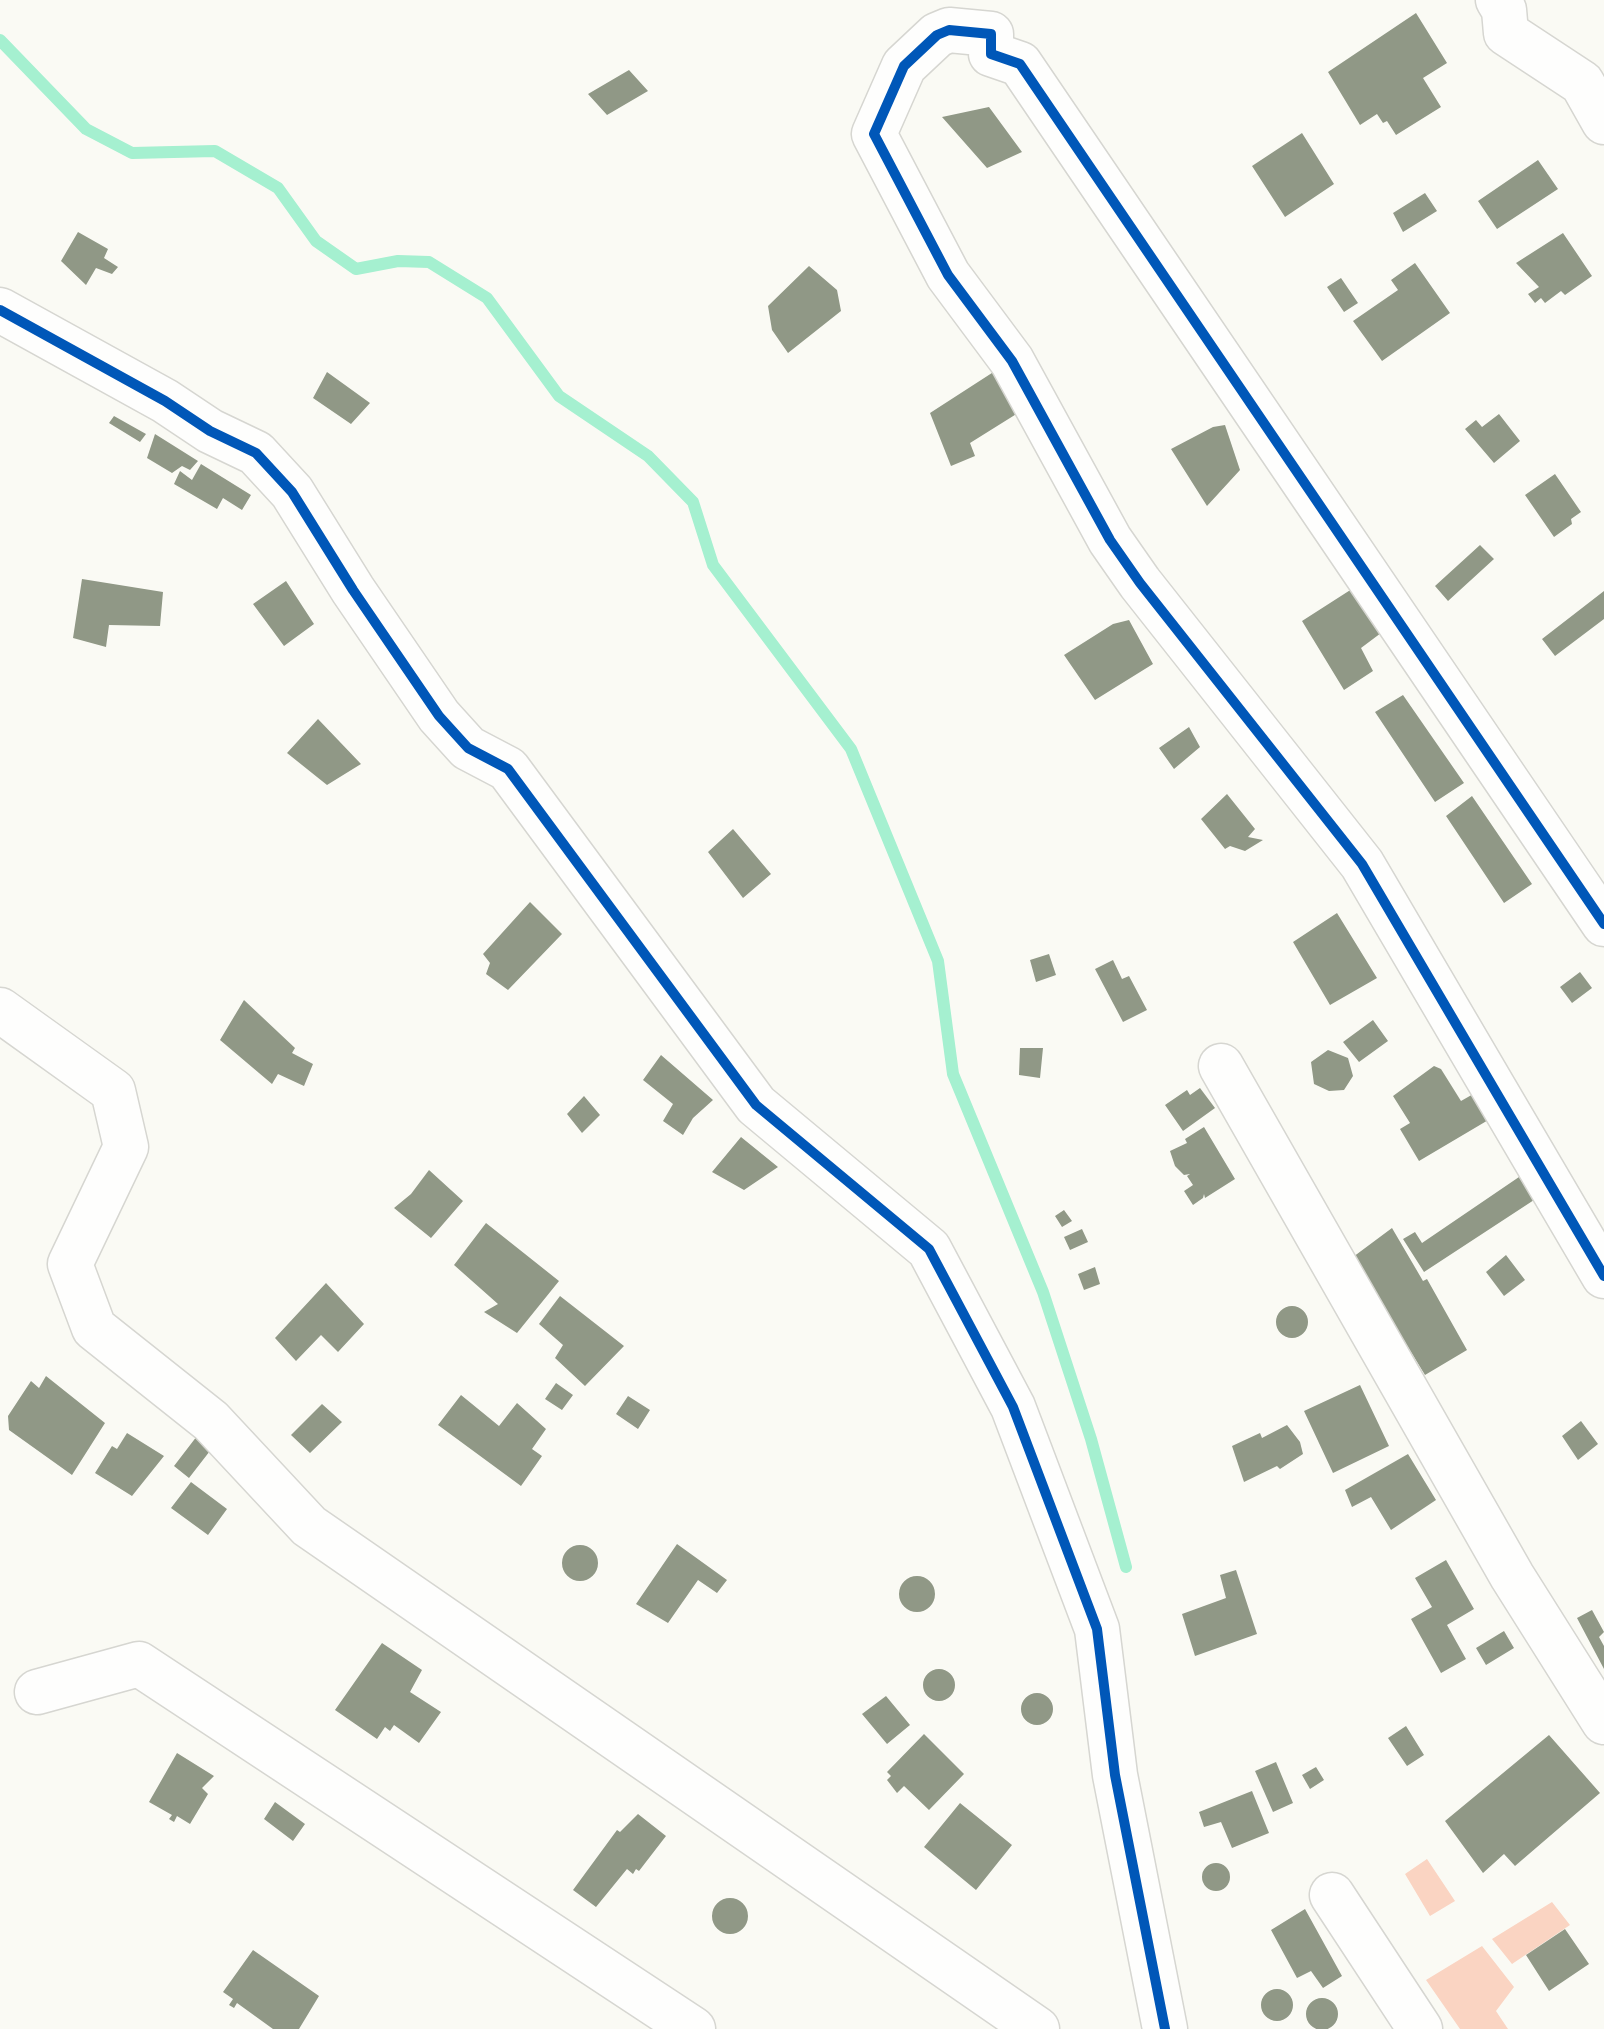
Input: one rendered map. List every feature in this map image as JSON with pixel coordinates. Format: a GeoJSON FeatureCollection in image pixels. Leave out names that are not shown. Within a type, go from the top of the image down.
{"type":"FeatureCollection","features":[{"type":"Feature","properties":{"kind":"street"},"geometry":{"type":"LineString","coordinates":[[1498,0],[1504,10],[1506,33],[1582,83],[1604,122]]}},
{"type":"Feature","properties":{"kind":"street"},"geometry":{"type":"LineString","coordinates":[[1604,924],[1020,64],[991,54],[991,34],[949,30],[937,35],[904,66],[874,134],[948,275],[1012,361],[1110,540],[1140,583],[1362,864],[1604,1276]]}},
{"type":"Feature","properties":{"kind":"street"},"geometry":{"type":"LineString","coordinates":[[0,310],[165,401],[210,431],[256,453],[292,492],[353,590],[439,716],[468,748],[508,769],[756,1105],[929,1249],[1013,1407],[1097,1629],[1115,1775],[1165,2029]]}},
{"type":"Feature","properties":{"kind":"street"},"geometry":{"type":"LineString","coordinates":[[0,1010],[113,1091],[126,1147],[70,1264],[94,1328],[211,1421],[309,1526],[1037,2029]]}},
{"type":"Feature","properties":{"kind":"street"},"geometry":{"type":"LineString","coordinates":[[1221,1066],[1512,1576],[1604,1722]]}},
{"type":"Feature","properties":{"kind":"street"},"geometry":{"type":"LineString","coordinates":[[37,1692],[139,1664],[693,2029]]}},
{"type":"Feature","properties":{"kind":"street"},"geometry":{"type":"LineString","coordinates":[[1332,1895],[1420,2029]]}},
{"type":"Feature","properties":{"kind":"shaded area"},"geometry":{"type":"Polygon","coordinates":[[[1427,1859],[1455,1901],[1430,1916],[1405,1874],[1427,1859]]]}},
{"type":"Feature","properties":{"kind":"shaded area"},"geometry":{"type":"Polygon","coordinates":[[[1552,1902],[1570,1925],[1512,1964],[1492,1939],[1552,1902]]]}},
{"type":"Feature","properties":{"kind":"shaded area"},"geometry":{"type":"Polygon","coordinates":[[[1482,1946],[1514,1987],[1496,2011],[1508,2029],[1460,2029],[1426,1980],[1482,1946]]]}},
{"type":"Feature","properties":{"kind":"building"},"geometry":{"type":"Polygon","coordinates":[[[1416,13],[1447,63],[1423,78],[1441,107],[1396,135],[1387,121],[1383,123],[1377,114],[1360,125],[1328,72],[1416,13]]]}},
{"type":"Feature","properties":{"kind":"building"},"geometry":{"type":"Polygon","coordinates":[[[629,70],[648,91],[607,115],[588,94],[629,70]]]}},
{"type":"Feature","properties":{"kind":"building"},"geometry":{"type":"Polygon","coordinates":[[[989,107],[1022,152],[987,168],[942,117],[989,107]]]}},
{"type":"Feature","properties":{"kind":"building"},"geometry":{"type":"Polygon","coordinates":[[[1302,133],[1334,184],[1285,217],[1252,166],[1302,133]]]}},
{"type":"Feature","properties":{"kind":"building"},"geometry":{"type":"Polygon","coordinates":[[[1538,160],[1558,189],[1497,229],[1478,201],[1538,160]]]}},
{"type":"Feature","properties":{"kind":"building"},"geometry":{"type":"Polygon","coordinates":[[[1425,193],[1437,211],[1403,232],[1393,213],[1425,193]]]}},
{"type":"Feature","properties":{"kind":"building"},"geometry":{"type":"Polygon","coordinates":[[[78,232],[108,249],[104,258],[118,267],[112,274],[96,268],[86,285],[61,261],[78,232]]]}},
{"type":"Feature","properties":{"kind":"building"},"geometry":{"type":"Polygon","coordinates":[[[1563,233],[1592,276],[1565,295],[1561,291],[1545,303],[1541,298],[1535,303],[1528,294],[1539,287],[1516,263],[1563,233]]]}},
{"type":"Feature","properties":{"kind":"building"},"geometry":{"type":"Polygon","coordinates":[[[1415,263],[1450,313],[1382,361],[1353,321],[1398,290],[1391,280],[1415,263]]]}},
{"type":"Feature","properties":{"kind":"building"},"geometry":{"type":"Polygon","coordinates":[[[809,266],[837,290],[841,311],[788,353],[772,330],[768,306],[809,266]]]}},
{"type":"Feature","properties":{"kind":"building"},"geometry":{"type":"Polygon","coordinates":[[[1341,278],[1358,303],[1344,312],[1327,287],[1341,278]]]}},
{"type":"Feature","properties":{"kind":"building"},"geometry":{"type":"Polygon","coordinates":[[[995,371],[1018,413],[970,443],[975,456],[951,466],[930,413],[995,371]]]}},
{"type":"Feature","properties":{"kind":"building"},"geometry":{"type":"Polygon","coordinates":[[[327,372],[370,403],[351,424],[313,398],[327,372]]]}},
{"type":"Feature","properties":{"kind":"building"},"geometry":{"type":"Polygon","coordinates":[[[1499,414],[1520,441],[1494,463],[1465,429],[1476,420],[1482,427],[1499,414]]]}},
{"type":"Feature","properties":{"kind":"building"},"geometry":{"type":"Polygon","coordinates":[[[114,416],[146,434],[140,442],[109,423],[114,416]]]}},
{"type":"Feature","properties":{"kind":"building"},"geometry":{"type":"Polygon","coordinates":[[[1225,425],[1240,470],[1207,506],[1171,449],[1213,427],[1225,425]]]}},
{"type":"Feature","properties":{"kind":"building"},"geometry":{"type":"Polygon","coordinates":[[[155,434],[198,461],[190,470],[182,466],[172,473],[147,458],[155,434]]]}},
{"type":"Feature","properties":{"kind":"building"},"geometry":{"type":"Polygon","coordinates":[[[201,464],[251,495],[242,510],[223,498],[217,509],[174,484],[180,471],[192,480],[201,464]]]}},
{"type":"Feature","properties":{"kind":"building"},"geometry":{"type":"Polygon","coordinates":[[[1555,474],[1581,512],[1571,519],[1572,524],[1554,537],[1525,495],[1555,474]]]}},
{"type":"Feature","properties":{"kind":"building"},"geometry":{"type":"Polygon","coordinates":[[[1480,545],[1494,559],[1448,601],[1435,586],[1480,545]]]}},
{"type":"Feature","properties":{"kind":"building"},"geometry":{"type":"Polygon","coordinates":[[[82,579],[163,592],[160,626],[109,625],[106,647],[73,638],[82,579]]]}},
{"type":"Feature","properties":{"kind":"building"},"geometry":{"type":"Polygon","coordinates":[[[286,581],[314,624],[284,646],[253,604],[286,581]]]}},
{"type":"Feature","properties":{"kind":"building"},"geometry":{"type":"Polygon","coordinates":[[[1355,587],[1385,630],[1361,648],[1373,671],[1344,690],[1302,621],[1355,587]]]}},
{"type":"Feature","properties":{"kind":"building"},"geometry":{"type":"Polygon","coordinates":[[[1604,591],[1604,619],[1555,656],[1542,639],[1604,591]]]}},
{"type":"Feature","properties":{"kind":"building"},"geometry":{"type":"Polygon","coordinates":[[[1129,620],[1153,664],[1095,700],[1064,655],[1113,624],[1129,620]]]}},
{"type":"Feature","properties":{"kind":"building"},"geometry":{"type":"Polygon","coordinates":[[[1403,695],[1464,783],[1435,802],[1375,712],[1403,695]]]}},
{"type":"Feature","properties":{"kind":"building"},"geometry":{"type":"Polygon","coordinates":[[[318,719],[361,764],[327,785],[287,753],[318,719]]]}},
{"type":"Feature","properties":{"kind":"building"},"geometry":{"type":"Polygon","coordinates":[[[1189,727],[1200,747],[1174,769],[1159,748],[1189,727]]]}},
{"type":"Feature","properties":{"kind":"building"},"geometry":{"type":"Polygon","coordinates":[[[1227,794],[1255,829],[1248,837],[1263,840],[1245,851],[1230,846],[1225,849],[1201,819],[1227,794]]]}},
{"type":"Feature","properties":{"kind":"building"},"geometry":{"type":"Polygon","coordinates":[[[1472,796],[1532,884],[1504,903],[1446,816],[1472,796]]]}},
{"type":"Feature","properties":{"kind":"building"},"geometry":{"type":"Polygon","coordinates":[[[733,829],[771,874],[743,898],[708,852],[733,829]]]}},
{"type":"Feature","properties":{"kind":"building"},"geometry":{"type":"Polygon","coordinates":[[[530,902],[562,934],[508,990],[486,974],[490,963],[483,954],[530,902]]]}},
{"type":"Feature","properties":{"kind":"building"},"geometry":{"type":"Polygon","coordinates":[[[1337,913],[1377,978],[1330,1005],[1293,942],[1337,913]]]}},
{"type":"Feature","properties":{"kind":"building"},"geometry":{"type":"Polygon","coordinates":[[[1049,954],[1056,975],[1036,982],[1030,960],[1049,954]]]}},
{"type":"Feature","properties":{"kind":"building"},"geometry":{"type":"Polygon","coordinates":[[[1113,960],[1122,979],[1129,976],[1147,1010],[1123,1022],[1095,969],[1113,960]]]}},
{"type":"Feature","properties":{"kind":"building"},"geometry":{"type":"Polygon","coordinates":[[[1580,972],[1592,988],[1572,1003],[1560,987],[1580,972]]]}},
{"type":"Feature","properties":{"kind":"building"},"geometry":{"type":"Polygon","coordinates":[[[244,1000],[295,1048],[292,1053],[313,1064],[304,1086],[278,1074],[272,1084],[220,1040],[244,1000]]]}},
{"type":"Feature","properties":{"kind":"building"},"geometry":{"type":"Polygon","coordinates":[[[1373,1020],[1388,1041],[1359,1062],[1343,1042],[1373,1020]]]}},
{"type":"Feature","properties":{"kind":"building"},"geometry":{"type":"Polygon","coordinates":[[[1020,1048],[1043,1048],[1040,1078],[1019,1075],[1020,1048]]]}},
{"type":"Feature","properties":{"kind":"building"},"geometry":{"type":"Polygon","coordinates":[[[1328,1050],[1348,1058],[1353,1076],[1344,1090],[1329,1091],[1314,1084],[1311,1062],[1328,1050]]]}},
{"type":"Feature","properties":{"kind":"building"},"geometry":{"type":"Polygon","coordinates":[[[661,1055],[713,1100],[693,1118],[683,1135],[663,1121],[673,1104],[643,1080],[661,1055]]]}},
{"type":"Feature","properties":{"kind":"building"},"geometry":{"type":"Polygon","coordinates":[[[1434,1066],[1441,1069],[1461,1101],[1475,1093],[1490,1119],[1419,1161],[1400,1129],[1410,1123],[1393,1096],[1434,1066]]]}},
{"type":"Feature","properties":{"kind":"building"},"geometry":{"type":"Polygon","coordinates":[[[1200,1088],[1215,1108],[1183,1131],[1165,1105],[1187,1090],[1190,1095],[1200,1088]]]}},
{"type":"Feature","properties":{"kind":"building"},"geometry":{"type":"Polygon","coordinates":[[[584,1096],[600,1115],[582,1133],[567,1114],[584,1096]]]}},
{"type":"Feature","properties":{"kind":"building"},"geometry":{"type":"Polygon","coordinates":[[[1204,1127],[1235,1179],[1205,1198],[1204,1194],[1193,1205],[1184,1191],[1193,1185],[1187,1176],[1190,1174],[1184,1175],[1175,1166],[1170,1151],[1187,1143],[1185,1139],[1204,1127]]]}},
{"type":"Feature","properties":{"kind":"building"},"geometry":{"type":"Polygon","coordinates":[[[741,1137],[778,1167],[744,1190],[712,1172],[741,1137]]]}},
{"type":"Feature","properties":{"kind":"building"},"geometry":{"type":"Polygon","coordinates":[[[429,1170],[463,1201],[431,1238],[394,1208],[411,1194],[429,1170]]]}},
{"type":"Feature","properties":{"kind":"building"},"geometry":{"type":"Polygon","coordinates":[[[1519,1177],[1534,1200],[1424,1272],[1403,1239],[1415,1232],[1422,1243],[1519,1177]]]}},
{"type":"Feature","properties":{"kind":"building"},"geometry":{"type":"Polygon","coordinates":[[[1064,1210],[1072,1221],[1062,1227],[1055,1216],[1064,1210]]]}},
{"type":"Feature","properties":{"kind":"building"},"geometry":{"type":"Polygon","coordinates":[[[486,1223],[559,1281],[517,1333],[484,1312],[498,1304],[454,1265],[486,1223]]]}},
{"type":"Feature","properties":{"kind":"building"},"geometry":{"type":"Polygon","coordinates":[[[1392,1228],[1423,1281],[1427,1279],[1467,1350],[1425,1375],[1353,1257],[1392,1228]]]}},
{"type":"Feature","properties":{"kind":"building"},"geometry":{"type":"Polygon","coordinates":[[[1082,1229],[1088,1242],[1070,1250],[1064,1237],[1082,1229]]]}},
{"type":"Feature","properties":{"kind":"building"},"geometry":{"type":"Polygon","coordinates":[[[1506,1255],[1525,1280],[1504,1296],[1486,1272],[1506,1255]]]}},
{"type":"Feature","properties":{"kind":"building"},"geometry":{"type":"Polygon","coordinates":[[[1095,1267],[1100,1284],[1084,1290],[1078,1274],[1095,1267]]]}},
{"type":"Feature","properties":{"kind":"building"},"geometry":{"type":"Polygon","coordinates":[[[326,1283],[364,1324],[338,1352],[321,1335],[296,1361],[275,1338],[326,1283]]]}},
{"type":"Feature","properties":{"kind":"building"},"geometry":{"type":"Polygon","coordinates":[[[560,1296],[624,1346],[585,1386],[555,1358],[563,1345],[539,1324],[560,1296]]]}},
{"type":"Feature","properties":{"kind":"building"},"geometry":{"type":"Polygon","coordinates":[[[1292,1306],[1303,1311],[1308,1322],[1303,1333],[1292,1338],[1281,1333],[1276,1322],[1281,1311],[1292,1306]]]}},
{"type":"Feature","properties":{"kind":"building"},"geometry":{"type":"Polygon","coordinates":[[[46,1376],[105,1423],[72,1475],[9,1430],[8,1416],[31,1381],[39,1388],[46,1376]]]}},
{"type":"Feature","properties":{"kind":"building"},"geometry":{"type":"Polygon","coordinates":[[[556,1383],[573,1395],[562,1410],[545,1399],[556,1383]]]}},
{"type":"Feature","properties":{"kind":"building"},"geometry":{"type":"Polygon","coordinates":[[[1360,1385],[1389,1446],[1333,1473],[1304,1411],[1360,1385]]]}},
{"type":"Feature","properties":{"kind":"building"},"geometry":{"type":"Polygon","coordinates":[[[461,1395],[499,1426],[517,1403],[546,1429],[532,1449],[542,1456],[521,1486],[438,1425],[461,1395]]]}},
{"type":"Feature","properties":{"kind":"building"},"geometry":{"type":"Polygon","coordinates":[[[628,1396],[650,1410],[638,1429],[616,1414],[628,1396]]]}},
{"type":"Feature","properties":{"kind":"building"},"geometry":{"type":"Polygon","coordinates":[[[322,1404],[342,1422],[310,1453],[291,1435],[322,1404]]]}},
{"type":"Feature","properties":{"kind":"building"},"geometry":{"type":"Polygon","coordinates":[[[1581,1421],[1598,1444],[1578,1460],[1562,1436],[1581,1421]]]}},
{"type":"Feature","properties":{"kind":"building"},"geometry":{"type":"Polygon","coordinates":[[[1287,1425],[1300,1442],[1303,1454],[1280,1469],[1277,1466],[1244,1482],[1232,1446],[1260,1433],[1262,1438],[1287,1425]]]}},
{"type":"Feature","properties":{"kind":"building"},"geometry":{"type":"Polygon","coordinates":[[[127,1433],[164,1456],[132,1496],[95,1473],[112,1446],[117,1449],[127,1433]]]}},
{"type":"Feature","properties":{"kind":"building"},"geometry":{"type":"Polygon","coordinates":[[[197,1436],[213,1447],[189,1478],[174,1466],[197,1436]]]}},
{"type":"Feature","properties":{"kind":"building"},"geometry":{"type":"Polygon","coordinates":[[[1408,1454],[1436,1500],[1391,1530],[1371,1497],[1352,1507],[1345,1490],[1408,1454]]]}},
{"type":"Feature","properties":{"kind":"building"},"geometry":{"type":"Polygon","coordinates":[[[191,1482],[227,1509],[208,1535],[171,1508],[191,1482]]]}},
{"type":"Feature","properties":{"kind":"building"},"geometry":{"type":"Polygon","coordinates":[[[677,1544],[727,1580],[717,1593],[698,1580],[668,1623],[636,1604],[677,1544]]]}},
{"type":"Feature","properties":{"kind":"building"},"geometry":{"type":"Polygon","coordinates":[[[580,1545],[593,1550],[598,1563],[593,1576],[580,1581],[567,1576],[562,1563],[567,1550],[580,1545]]]}},
{"type":"Feature","properties":{"kind":"building"},"geometry":{"type":"Polygon","coordinates":[[[1446,1560],[1474,1609],[1447,1625],[1466,1659],[1441,1673],[1411,1619],[1432,1607],[1415,1578],[1446,1560]]]}},
{"type":"Feature","properties":{"kind":"building"},"geometry":{"type":"Polygon","coordinates":[[[1236,1570],[1257,1634],[1195,1656],[1182,1614],[1226,1598],[1220,1575],[1236,1570]]]}},
{"type":"Feature","properties":{"kind":"building"},"geometry":{"type":"Polygon","coordinates":[[[917,1576],[930,1581],[935,1594],[930,1607],[917,1612],[904,1607],[899,1594],[904,1581],[917,1576]]]}},
{"type":"Feature","properties":{"kind":"building"},"geometry":{"type":"Polygon","coordinates":[[[1592,1610],[1604,1632],[1599,1637],[1604,1646],[1604,1669],[1577,1618],[1592,1610]]]}},
{"type":"Feature","properties":{"kind":"building"},"geometry":{"type":"Polygon","coordinates":[[[1504,1631],[1514,1648],[1486,1665],[1476,1648],[1504,1631]]]}},
{"type":"Feature","properties":{"kind":"building"},"geometry":{"type":"Polygon","coordinates":[[[382,1643],[422,1670],[410,1692],[441,1712],[419,1743],[394,1725],[390,1731],[385,1727],[377,1739],[335,1710],[382,1643]]]}},
{"type":"Feature","properties":{"kind":"building"},"geometry":{"type":"Polygon","coordinates":[[[939,1669],[951,1673],[955,1685],[951,1697],[939,1701],[927,1697],[923,1685],[927,1673],[939,1669]]]}},
{"type":"Feature","properties":{"kind":"building"},"geometry":{"type":"Polygon","coordinates":[[[1037,1693],[1049,1697],[1053,1709],[1049,1721],[1037,1725],[1025,1721],[1021,1709],[1025,1697],[1037,1693]]]}},
{"type":"Feature","properties":{"kind":"building"},"geometry":{"type":"Polygon","coordinates":[[[886,1696],[910,1725],[887,1744],[862,1714],[886,1696]]]}},
{"type":"Feature","properties":{"kind":"building"},"geometry":{"type":"Polygon","coordinates":[[[1406,1726],[1424,1755],[1407,1766],[1388,1738],[1406,1726]]]}},
{"type":"Feature","properties":{"kind":"building"},"geometry":{"type":"Polygon","coordinates":[[[924,1734],[964,1774],[929,1810],[904,1786],[897,1793],[887,1780],[891,1776],[887,1772],[924,1734]]]}},
{"type":"Feature","properties":{"kind":"building"},"geometry":{"type":"Polygon","coordinates":[[[1549,1735],[1600,1793],[1515,1866],[1504,1854],[1483,1873],[1445,1821],[1549,1735]]]}},
{"type":"Feature","properties":{"kind":"building"},"geometry":{"type":"Polygon","coordinates":[[[177,1753],[214,1776],[202,1788],[208,1794],[190,1824],[177,1816],[174,1822],[169,1819],[172,1815],[149,1802],[177,1753]]]}},
{"type":"Feature","properties":{"kind":"building"},"geometry":{"type":"Polygon","coordinates":[[[1276,1762],[1293,1803],[1273,1812],[1255,1771],[1276,1762]]]}},
{"type":"Feature","properties":{"kind":"building"},"geometry":{"type":"Polygon","coordinates":[[[1316,1767],[1324,1780],[1310,1789],[1302,1775],[1316,1767]]]}},
{"type":"Feature","properties":{"kind":"building"},"geometry":{"type":"Polygon","coordinates":[[[1252,1791],[1269,1833],[1232,1848],[1221,1822],[1204,1827],[1199,1812],[1252,1791]]]}},
{"type":"Feature","properties":{"kind":"building"},"geometry":{"type":"Polygon","coordinates":[[[275,1802],[305,1824],[293,1841],[264,1819],[275,1802]]]}},
{"type":"Feature","properties":{"kind":"building"},"geometry":{"type":"Polygon","coordinates":[[[960,1803],[1012,1845],[976,1890],[924,1847],[960,1803]]]}},
{"type":"Feature","properties":{"kind":"building"},"geometry":{"type":"Polygon","coordinates":[[[638,1814],[666,1836],[639,1871],[636,1869],[633,1874],[627,1869],[596,1907],[573,1890],[617,1830],[620,1832],[638,1814]]]}},
{"type":"Feature","properties":{"kind":"building"},"geometry":{"type":"Polygon","coordinates":[[[1216,1863],[1226,1867],[1230,1877],[1226,1887],[1216,1891],[1206,1887],[1202,1877],[1206,1867],[1216,1863]]]}},
{"type":"Feature","properties":{"kind":"building"},"geometry":{"type":"Polygon","coordinates":[[[730,1898],[743,1903],[748,1916],[743,1929],[730,1934],[717,1929],[712,1916],[717,1903],[730,1898]]]}},
{"type":"Feature","properties":{"kind":"building"},"geometry":{"type":"Polygon","coordinates":[[[1305,1909],[1342,1976],[1323,1988],[1311,1971],[1297,1978],[1271,1930],[1305,1909]]]}},
{"type":"Feature","properties":{"kind":"building"},"geometry":{"type":"Polygon","coordinates":[[[1565,1929],[1589,1964],[1549,1991],[1526,1955],[1565,1929]]]}},
{"type":"Feature","properties":{"kind":"building"},"geometry":{"type":"Polygon","coordinates":[[[253,1950],[319,1996],[299,2029],[273,2029],[237,2003],[234,2008],[229,2005],[233,1999],[223,1992],[253,1950]]]}},
{"type":"Feature","properties":{"kind":"building"},"geometry":{"type":"Polygon","coordinates":[[[1277,1989],[1289,1993],[1293,2005],[1289,2017],[1277,2021],[1265,2017],[1261,2005],[1265,1993],[1277,1989]]]}},
{"type":"Feature","properties":{"kind":"building"},"geometry":{"type":"Polygon","coordinates":[[[1322,1998],[1334,2002],[1338,2014],[1334,2026],[1322,2030],[1310,2026],[1306,2014],[1310,2002],[1322,1998]]]}},
{"type":"Feature","properties":{"kind":"waterway"},"geometry":{"type":"LineString","coordinates":[[0,40],[86,129],[132,153],[215,151],[278,188],[316,241],[356,269],[398,261],[429,262],[487,298],[559,396],[648,456],[693,502],[713,565],[851,749],[938,961],[953,1074],[1043,1292],[1091,1439],[1126,1567]]}},
{"type":"Feature","properties":{"kind":"cycle path"},"geometry":{"type":"LineString","coordinates":[[1604,924],[1020,64],[991,54],[991,34],[949,30],[937,35],[904,66],[874,134],[948,275],[1012,361],[1110,540],[1140,583],[1362,864],[1604,1276]]}},
{"type":"Feature","properties":{"kind":"cycle path"},"geometry":{"type":"LineString","coordinates":[[0,310],[165,401],[210,431],[256,453],[292,492],[353,590],[439,716],[468,748],[508,769],[756,1105],[929,1249],[1013,1407],[1097,1629],[1115,1775],[1165,2029]]}}]}
